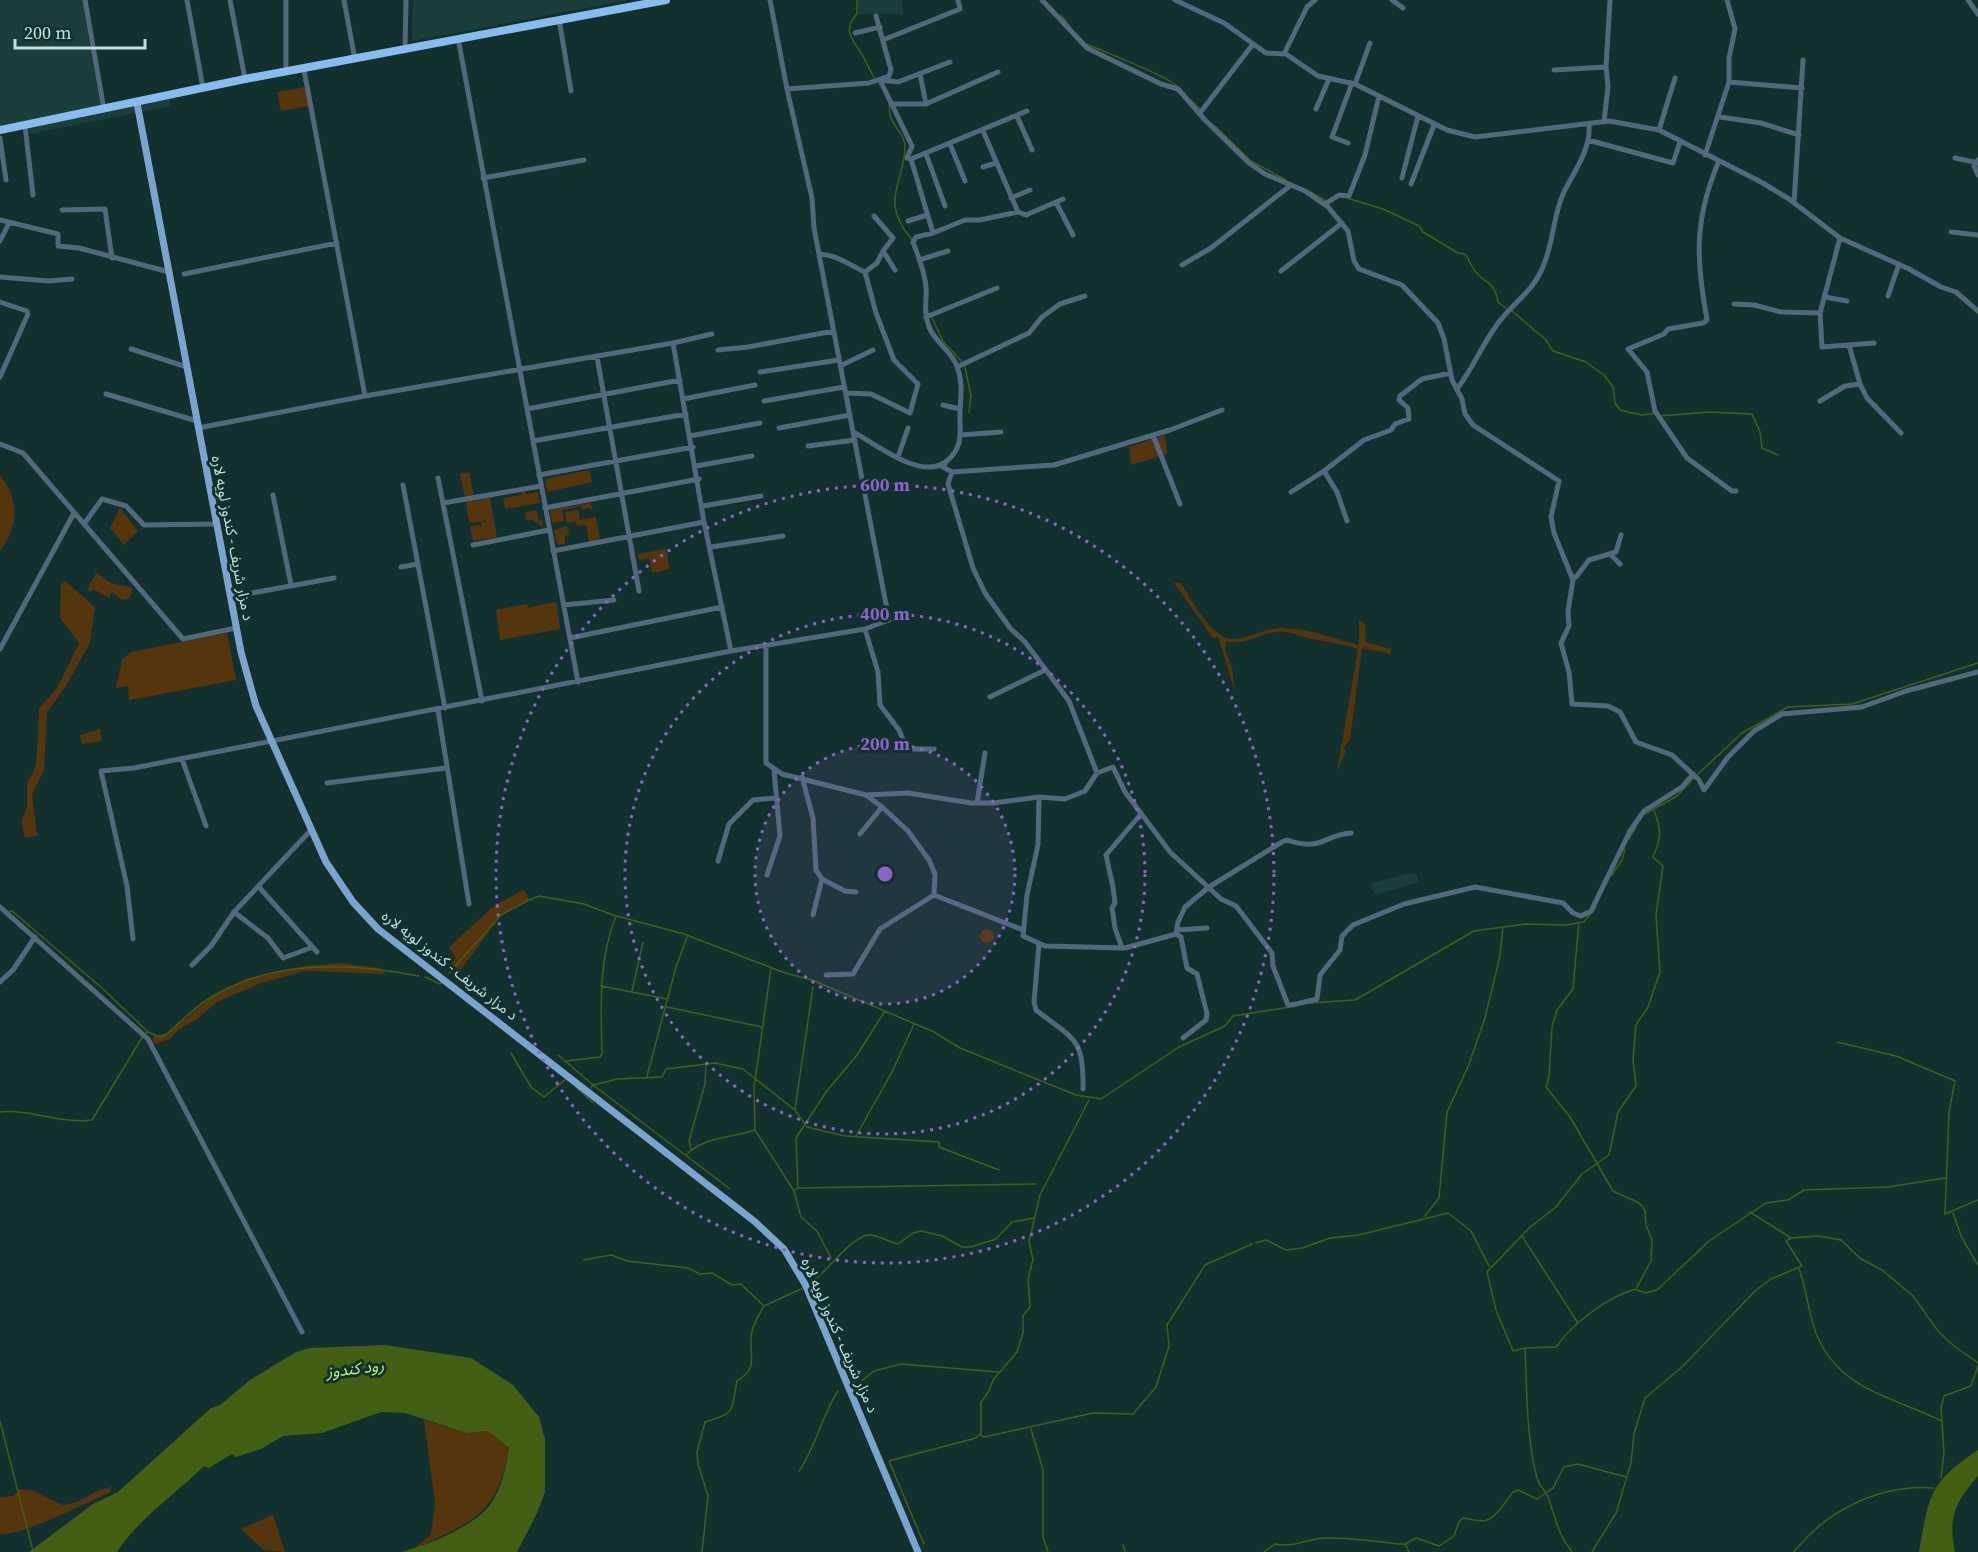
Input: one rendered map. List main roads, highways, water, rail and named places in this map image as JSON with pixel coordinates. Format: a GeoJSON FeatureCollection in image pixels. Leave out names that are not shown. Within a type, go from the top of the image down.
{"type":"FeatureCollection","features":[{"type":"Feature","properties":{"kind":"highway"},"geometry":{"type":"LineString","coordinates":[[0,130],[105,110],[245,79],[304,70],[458,38],[666,0]]}},
{"type":"Feature","properties":{"kind":"main road","name":"د مزار شریف - کندوز لویه لاره"},"geometry":{"type":"LineString","coordinates":[[137,103],[236,628],[256,706],[311,830],[339,884],[378,928],[673,1157],[784,1249],[805,1284],[918,1552]]}},
{"type":"Feature","properties":{"kind":"water","name":"رود کندوز"},"geometry":{"type":"Polygon","coordinates":[[[385,1345],[471,1358],[513,1385],[539,1417],[545,1439],[545,1492],[517,1552],[401,1552],[451,1533],[485,1511],[501,1483],[509,1448],[488,1431],[467,1433],[405,1413],[381,1412],[322,1433],[283,1436],[261,1449],[236,1457],[232,1454],[209,1468],[204,1466],[147,1517],[117,1552],[29,1552],[93,1504],[118,1492],[211,1408],[220,1405],[250,1380],[296,1352],[310,1348],[385,1345]]]}},
{"type":"Feature","properties":{"kind":"water"},"geometry":{"type":"Polygon","coordinates":[[[1978,1450],[1978,1476],[1959,1502],[1953,1519],[1955,1552],[1919,1552],[1929,1503],[1934,1492],[1950,1472],[1978,1450]]]}},
{"type":"Feature","properties":{"kind":"waterway"},"geometry":{"type":"LineString","coordinates":[[857,0],[857,14],[850,26],[851,37],[875,79]]}},
{"type":"Feature","properties":{"kind":"waterway"},"geometry":{"type":"LineString","coordinates":[[1061,15],[1071,28]]}},
{"type":"Feature","properties":{"kind":"waterway"},"geometry":{"type":"LineString","coordinates":[[1087,44],[1177,86]]}},
{"type":"Feature","properties":{"kind":"waterway"},"geometry":{"type":"LineString","coordinates":[[1191,100],[1200,109]]}},
{"type":"Feature","properties":{"kind":"waterway"},"geometry":{"type":"LineString","coordinates":[[889,104],[890,117],[905,144],[895,204],[902,226],[912,240]]}},
{"type":"Feature","properties":{"kind":"waterway"},"geometry":{"type":"LineString","coordinates":[[1215,126],[1251,161],[1286,180]]}},
{"type":"Feature","properties":{"kind":"waterway"},"geometry":{"type":"LineString","coordinates":[[1307,190],[1326,201]]}},
{"type":"Feature","properties":{"kind":"waterway"},"geometry":{"type":"LineString","coordinates":[[1347,198],[1383,209],[1419,226],[1423,232],[1458,253],[1465,254],[1479,276],[1492,286],[1498,302],[1507,309]]}},
{"type":"Feature","properties":{"kind":"waterway"},"geometry":{"type":"LineString","coordinates":[[1511,310],[1546,340],[1553,351],[1586,362],[1604,375],[1613,387],[1615,403],[1620,410],[1641,415],[1653,414]]}},
{"type":"Feature","properties":{"kind":"waterway"},"geometry":{"type":"LineString","coordinates":[[932,318],[943,341],[963,363]]}},
{"type":"Feature","properties":{"kind":"waterway"},"geometry":{"type":"LineString","coordinates":[[965,367],[971,396],[969,412]]}},
{"type":"Feature","properties":{"kind":"waterway"},"geometry":{"type":"LineString","coordinates":[[1660,416],[1709,412],[1752,414],[1760,432],[1762,448],[1778,455]]}},
{"type":"Feature","properties":{"kind":"waterway"},"geometry":{"type":"LineString","coordinates":[[1697,775],[1742,733],[1788,707],[1852,704],[1978,663]]}},
{"type":"Feature","properties":{"kind":"waterway"},"geometry":{"type":"LineString","coordinates":[[1645,814],[1677,796],[1694,778]]}},
{"type":"Feature","properties":{"kind":"waterway"},"geometry":{"type":"LineString","coordinates":[[1572,1552],[1560,1532],[1548,1497],[1537,1478],[1533,1462],[1525,1348],[1513,1351],[1496,1310],[1487,1272],[1530,1227],[1555,1208],[1582,1174],[1609,1155],[1618,1112],[1636,1086],[1633,1059],[1636,1025],[1648,1007],[1660,972],[1656,915],[1663,866],[1653,857],[1660,834],[1654,811]]}},
{"type":"Feature","properties":{"kind":"waterway"},"geometry":{"type":"LineString","coordinates":[[1629,839],[1636,827]]}},
{"type":"Feature","properties":{"kind":"waterway"},"geometry":{"type":"LineString","coordinates":[[1611,876],[1622,860],[1625,849]]}},
{"type":"Feature","properties":{"kind":"waterway"},"geometry":{"type":"LineString","coordinates":[[449,973],[501,915],[529,900],[539,896],[584,904],[613,915],[684,934],[785,973],[812,980],[934,1032],[960,1048],[1076,1095],[1101,1099],[1179,1047],[1225,1026],[1233,1016],[1290,1007]]}},
{"type":"Feature","properties":{"kind":"waterway"},"geometry":{"type":"LineString","coordinates":[[1310,1003],[1355,1000],[1474,931],[1525,924],[1566,925],[1584,922],[1596,907]]}},
{"type":"Feature","properties":{"kind":"waterway"},"geometry":{"type":"LineString","coordinates":[[7,912],[12,911],[102,988],[147,1031]]}},
{"type":"Feature","properties":{"kind":"waterway"},"geometry":{"type":"LineString","coordinates":[[567,1061],[600,1057],[602,1054],[603,967],[616,916]]}},
{"type":"Feature","properties":{"kind":"waterway"},"geometry":{"type":"LineString","coordinates":[[1526,1348],[1556,1347],[1581,1320],[1592,1312],[1614,1298],[1636,1289],[1651,1261],[1652,1240],[1646,1225],[1645,1210],[1639,1203],[1613,1191],[1570,1117],[1546,1087],[1549,1077],[1552,1027],[1557,1010],[1573,989],[1579,922]]}},
{"type":"Feature","properties":{"kind":"waterway"},"geometry":{"type":"LineString","coordinates":[[1425,1216],[1439,1198],[1447,1112],[1468,1067],[1485,1018],[1500,956],[1503,927]]}},
{"type":"Feature","properties":{"kind":"waterway"},"geometry":{"type":"LineString","coordinates":[[647,1076],[676,967],[687,937]]}},
{"type":"Feature","properties":{"kind":"waterway"},"geometry":{"type":"LineString","coordinates":[[632,991],[643,942]]}},
{"type":"Feature","properties":{"kind":"waterway"},"geometry":{"type":"LineString","coordinates":[[146,1033],[160,1037],[167,1034],[213,996],[262,975],[314,967],[340,967],[367,968],[419,976]]}},
{"type":"Feature","properties":{"kind":"waterway"},"geometry":{"type":"LineString","coordinates":[[755,1129],[754,1088],[771,968]]}},
{"type":"Feature","properties":{"kind":"waterway"},"geometry":{"type":"LineString","coordinates":[[425,977],[440,984],[442,982]]}},
{"type":"Feature","properties":{"kind":"waterway"},"geometry":{"type":"LineString","coordinates":[[601,986],[667,999]]}},
{"type":"Feature","properties":{"kind":"waterway"},"geometry":{"type":"LineString","coordinates":[[795,1109],[813,987]]}},
{"type":"Feature","properties":{"kind":"waterway"},"geometry":{"type":"LineString","coordinates":[[667,1007],[762,1027]]}},
{"type":"Feature","properties":{"kind":"waterway"},"geometry":{"type":"LineString","coordinates":[[794,1190],[798,1188],[796,1138],[826,1092],[857,1055],[885,1011]]}},
{"type":"Feature","properties":{"kind":"waterway"},"geometry":{"type":"LineString","coordinates":[[856,1136],[892,1072],[914,1024]]}},
{"type":"Feature","properties":{"kind":"waterway"},"geometry":{"type":"LineString","coordinates":[[0,1112],[80,1121],[92,1120],[143,1036]]}},
{"type":"Feature","properties":{"kind":"waterway"},"geometry":{"type":"LineString","coordinates":[[1837,1042],[1896,1056],[1955,1081],[1949,1112],[1945,1214],[1978,1200]]}},
{"type":"Feature","properties":{"kind":"waterway"},"geometry":{"type":"LineString","coordinates":[[511,1053],[531,1087],[544,1097],[566,1079]]}},
{"type":"Feature","properties":{"kind":"waterway"},"geometry":{"type":"LineString","coordinates":[[558,1055],[593,1085],[730,1189]]}},
{"type":"Feature","properties":{"kind":"waterway"},"geometry":{"type":"LineString","coordinates":[[591,1088],[593,1085],[617,1079],[662,1077],[666,1069],[715,1063],[743,1069],[795,1110],[807,1127],[845,1136],[939,1142],[939,1147],[999,1170]]}},
{"type":"Feature","properties":{"kind":"waterway"},"geometry":{"type":"LineString","coordinates":[[691,1149],[689,1141],[705,1084],[706,1064]]}},
{"type":"Feature","properties":{"kind":"waterway"},"geometry":{"type":"LineString","coordinates":[[576,1087],[593,1103]]}},
{"type":"Feature","properties":{"kind":"waterway"},"geometry":{"type":"LineString","coordinates":[[924,1544],[889,1461],[976,1438],[981,1433],[981,1402],[993,1380],[1017,1352],[1023,1333],[1023,1316],[1030,1307],[1028,1280],[1033,1259],[1029,1242],[1040,1195],[1089,1100]]}},
{"type":"Feature","properties":{"kind":"waterway"},"geometry":{"type":"LineString","coordinates":[[686,1155],[710,1141],[755,1130],[794,1191],[801,1217],[817,1231],[831,1258]]}},
{"type":"Feature","properties":{"kind":"waterway"},"geometry":{"type":"LineString","coordinates":[[1637,1290],[1646,1293],[1657,1290],[1709,1241],[1766,1203],[1788,1200],[1804,1190],[1888,1187],[1945,1178]]}},
{"type":"Feature","properties":{"kind":"waterway"},"geometry":{"type":"LineString","coordinates":[[798,1188],[1036,1184]]}},
{"type":"Feature","properties":{"kind":"waterway"},"geometry":{"type":"LineString","coordinates":[[1592,1552],[1616,1513],[1631,1463],[1634,1434],[1645,1398],[1683,1366],[1756,1290],[1771,1279],[1802,1266],[1786,1241],[1791,1238],[1750,1212]]}},
{"type":"Feature","properties":{"kind":"waterway"},"geometry":{"type":"LineString","coordinates":[[1256,1243],[1266,1240],[1286,1250],[1302,1248],[1330,1238],[1359,1235],[1448,1213],[1471,1231],[1489,1266]]}},
{"type":"Feature","properties":{"kind":"waterway"},"geometry":{"type":"LineString","coordinates":[[1953,1213],[1962,1238],[1978,1265]]}},
{"type":"Feature","properties":{"kind":"waterway"},"geometry":{"type":"LineString","coordinates":[[811,1283],[848,1247],[863,1236],[870,1235],[898,1244],[913,1233],[921,1231],[942,1236],[962,1247],[971,1247],[996,1239],[1012,1222],[1034,1218]]}},
{"type":"Feature","properties":{"kind":"waterway"},"geometry":{"type":"LineString","coordinates":[[1522,1236],[1578,1323]]}},
{"type":"Feature","properties":{"kind":"waterway"},"geometry":{"type":"LineString","coordinates":[[1791,1238],[1818,1236],[1841,1240],[1861,1259],[1882,1270],[1913,1296],[1938,1331],[1978,1363]]}},
{"type":"Feature","properties":{"kind":"waterway"},"geometry":{"type":"LineString","coordinates":[[980,1435],[984,1437],[1093,1413],[1133,1414],[1156,1387],[1169,1346],[1167,1325],[1205,1265],[1252,1244]]}},
{"type":"Feature","properties":{"kind":"waterway"},"geometry":{"type":"LineString","coordinates":[[584,1260],[611,1255],[627,1261],[688,1268],[700,1274],[712,1273],[732,1285],[741,1284],[764,1306]]}},
{"type":"Feature","properties":{"kind":"waterway"},"geometry":{"type":"LineString","coordinates":[[1799,1269],[1815,1332],[1830,1357],[1842,1371],[1873,1391],[1942,1421]]}},
{"type":"Feature","properties":{"kind":"waterway"},"geometry":{"type":"LineString","coordinates":[[702,1552],[708,1496],[698,1464],[697,1452],[705,1422],[723,1416],[731,1409],[737,1381],[748,1372],[750,1367],[751,1334],[764,1306],[803,1288]]}},
{"type":"Feature","properties":{"kind":"waterway"},"geometry":{"type":"LineString","coordinates":[[859,1383],[874,1371],[901,1364],[998,1372]]}},
{"type":"Feature","properties":{"kind":"waterway"},"geometry":{"type":"LineString","coordinates":[[1941,1478],[1944,1453],[1941,1408],[1944,1396],[1971,1386],[1978,1366]]}},
{"type":"Feature","properties":{"kind":"waterway"},"geometry":{"type":"LineString","coordinates":[[799,1471],[810,1453],[838,1391]]}},
{"type":"Feature","properties":{"kind":"waterway"},"geometry":{"type":"LineString","coordinates":[[0,1421],[33,1551]]}},
{"type":"Feature","properties":{"kind":"waterway"},"geometry":{"type":"LineString","coordinates":[[1031,1429],[1043,1470],[1043,1537],[1048,1552]]}},
{"type":"Feature","properties":{"kind":"waterway"},"geometry":{"type":"LineString","coordinates":[[1264,1552],[1275,1544],[1289,1545],[1326,1538],[1397,1544],[1405,1544],[1416,1538],[1439,1546],[1454,1536],[1463,1518],[1488,1520],[1513,1492],[1518,1490],[1537,1499],[1553,1488],[1564,1467],[1578,1464],[1626,1477]]}},
{"type":"Feature","properties":{"kind":"waterway"},"geometry":{"type":"LineString","coordinates":[[1794,1552],[1822,1524],[1856,1503],[1894,1490],[1934,1488]]}},
{"type":"Feature","properties":{"kind":"waterway"},"geometry":{"type":"LineString","coordinates":[[1123,1545],[1125,1552]]}},
{"type":"Feature","properties":{"kind":"waterway"},"geometry":{"type":"LineString","coordinates":[[1406,1545],[1409,1552]]}}]}
